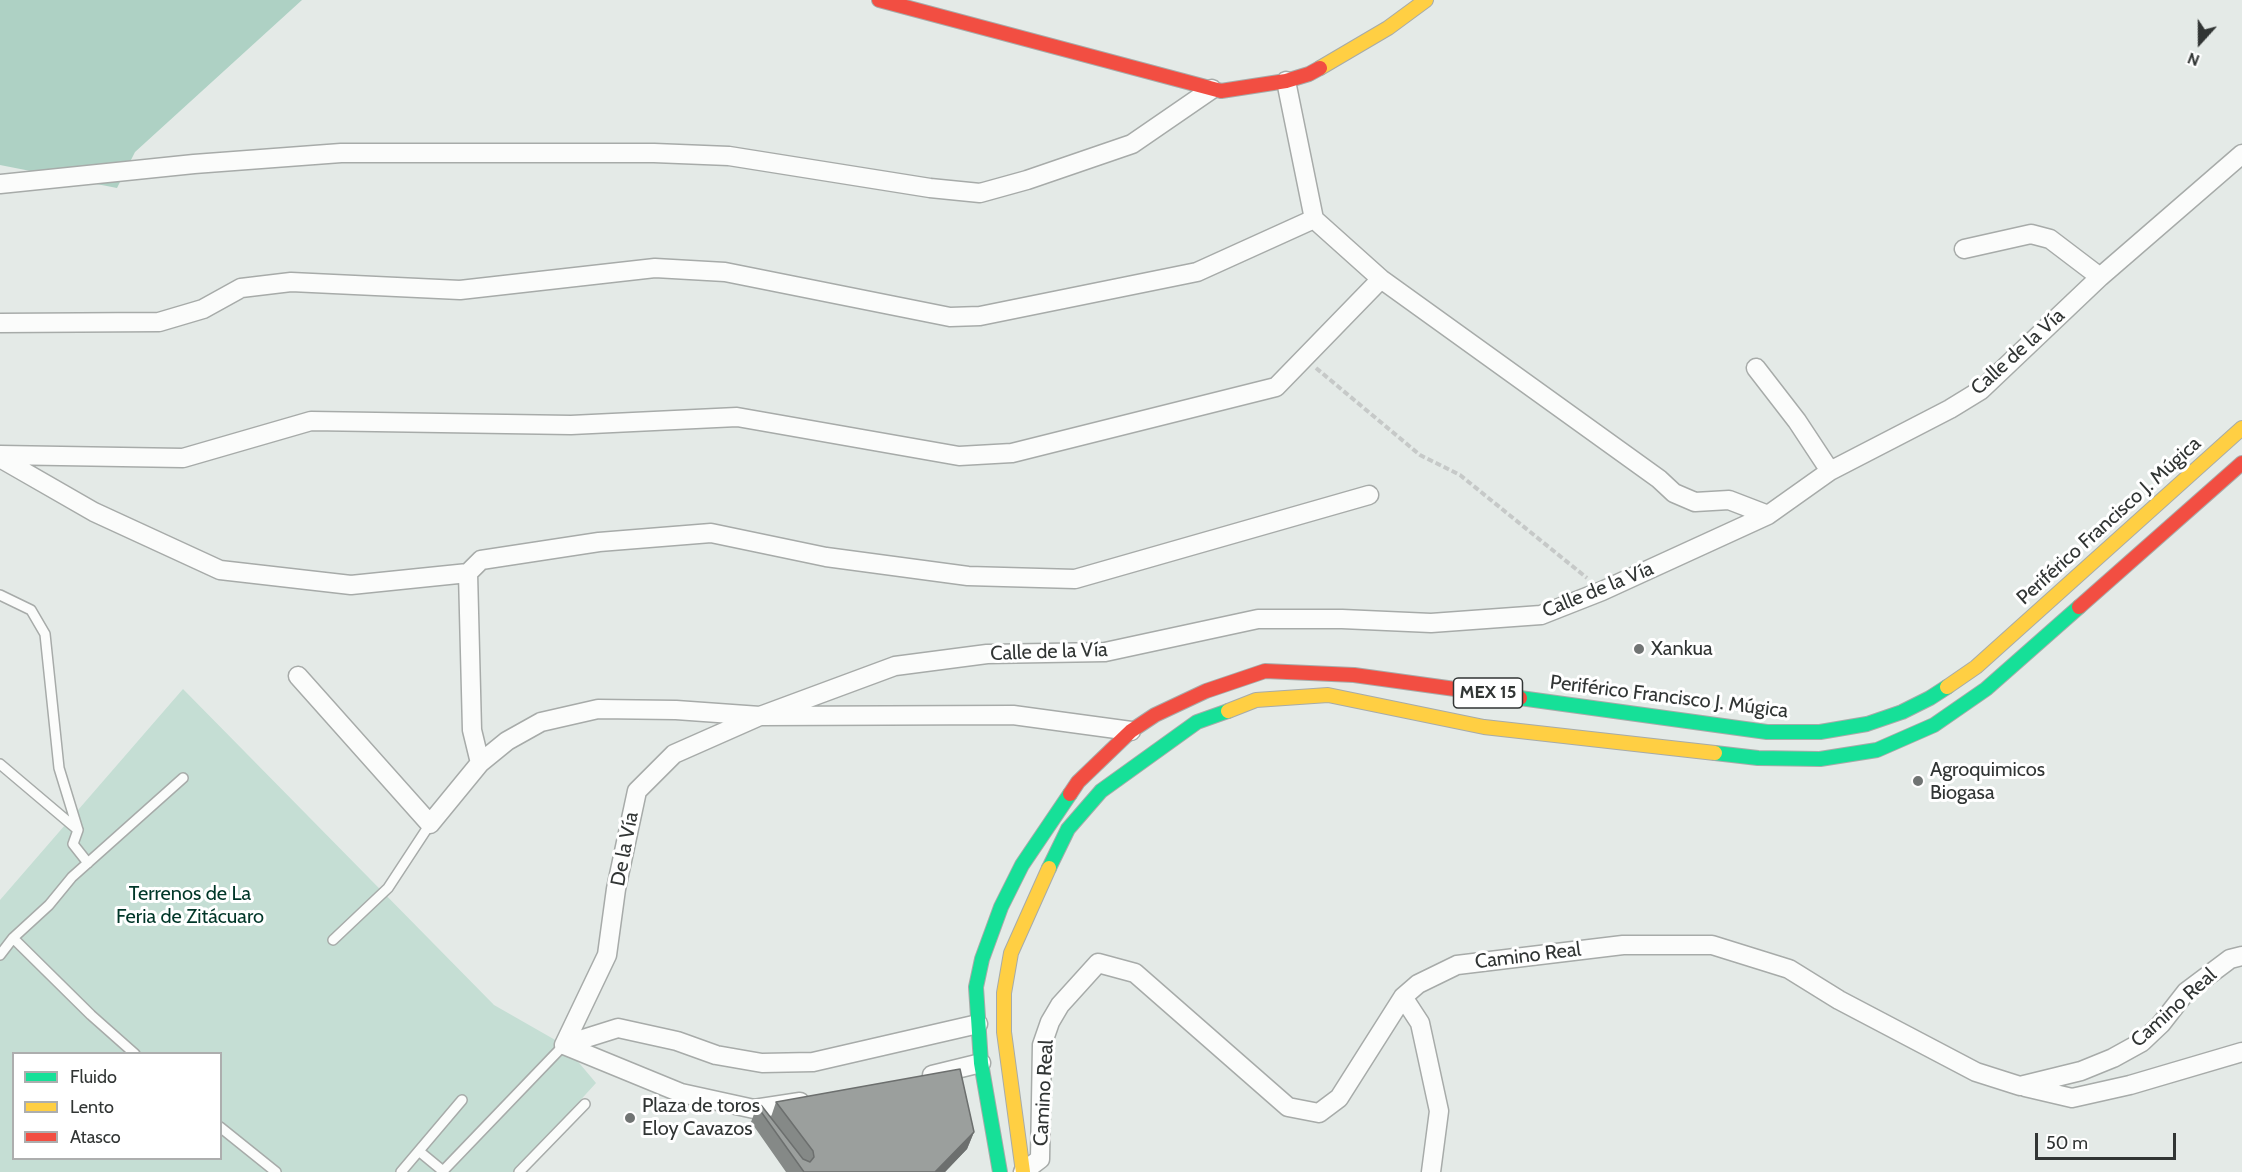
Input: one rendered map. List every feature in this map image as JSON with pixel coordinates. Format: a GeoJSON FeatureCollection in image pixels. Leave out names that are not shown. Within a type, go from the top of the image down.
{"type":"FeatureCollection","features":[{"type":"Feature","properties":{"kind":"main road"},"geometry":{"type":"LineString","coordinates":[[879,0],[1221,90],[1286,81],[1309,74],[1388,28],[1426,0]]}},
{"type":"Feature","properties":{"kind":"main road","name":"Periférico Francisco J. Múgica"},"geometry":{"type":"LineString","coordinates":[[1000,1172],[981,1062],[976,987],[982,960],[1001,907],[1022,865],[1078,782],[1131,731],[1155,715],[1206,691],[1265,671],[1354,675],[1767,732],[1820,732],[1867,724],[1902,712],[1930,698],[1976,667],[2242,428]]}},
{"type":"Feature","properties":{"kind":"main road","name":"MEX 15"},"geometry":{"type":"LineString","coordinates":[[1023,1172],[1004,1032],[1004,993],[1011,953],[1029,908],[1068,829],[1101,791],[1197,722],[1256,700],[1328,695],[1484,727],[1758,758],[1820,759],[1877,750],[1934,724],[1986,689],[2242,462]]}},
{"type":"Feature","properties":{"kind":"street"},"geometry":{"type":"LineString","coordinates":[[1286,81],[1314,219],[1381,279],[1659,479],[1674,493],[1695,502],[1729,500],[1768,515]]}},
{"type":"Feature","properties":{"kind":"street"},"geometry":{"type":"LineString","coordinates":[[0,184],[194,164],[340,153],[654,153],[729,156],[930,188],[980,193],[1027,180],[1132,144],[1212,89]]}},
{"type":"Feature","properties":{"kind":"street","name":"Calle de la Vía"},"geometry":{"type":"LineString","coordinates":[[760,716],[895,666],[987,654],[1105,652],[1258,619],[1342,619],[1431,623],[1540,615],[1602,591],[1768,515],[1830,471],[1950,409],[1981,390],[2100,277],[2242,154]]}},
{"type":"Feature","properties":{"kind":"street"},"geometry":{"type":"LineString","coordinates":[[0,323],[159,322],[203,309],[241,288],[291,282],[460,290],[655,268],[725,272],[950,317],[980,316],[1197,272],[1314,219]]}},
{"type":"Feature","properties":{"kind":"street"},"geometry":{"type":"LineString","coordinates":[[1964,249],[2031,234],[2050,239],[2100,277]]}},
{"type":"Feature","properties":{"kind":"street"},"geometry":{"type":"LineString","coordinates":[[0,456],[183,458],[311,421],[571,425],[737,417],[959,456],[1012,453],[1276,387],[1381,279]]}},
{"type":"Feature","properties":{"kind":"street"},"geometry":{"type":"LineString","coordinates":[[1756,368],[1797,421],[1830,471]]}},
{"type":"Feature","properties":{"kind":"street"},"geometry":{"type":"LineString","coordinates":[[0,456],[94,512],[220,570],[351,585],[468,573],[481,560],[599,542],[711,532],[826,557],[968,576],[1076,579],[1369,495]]}},
{"type":"Feature","properties":{"kind":"street"},"geometry":{"type":"LineString","coordinates":[[468,573],[472,730],[480,763]]}},
{"type":"Feature","properties":{"kind":"street"},"geometry":{"type":"LineString","coordinates":[[298,676],[430,824],[480,763],[507,741],[541,722],[598,709],[676,710],[760,716],[1013,715],[1131,731]]}},
{"type":"Feature","properties":{"kind":"street","name":"De la Vía"},"geometry":{"type":"LineString","coordinates":[[564,1045],[607,955],[616,889],[637,791],[674,754],[760,716]]}},
{"type":"Feature","properties":{"kind":"street","name":"Camino Real"},"geometry":{"type":"LineString","coordinates":[[1023,1172],[1040,1159],[1042,1045],[1050,1022],[1060,1005],[1098,963],[1134,974],[1288,1107],[1319,1113],[1340,1098],[1403,997],[1418,984],[1457,965],[1623,945],[1712,945],[1789,969],[1839,1000],[1976,1072],[2020,1086],[2081,1071],[2113,1058],[2142,1042],[2161,1024],[2186,992],[2230,960],[2242,956]]}},
{"type":"Feature","properties":{"kind":"street"},"geometry":{"type":"LineString","coordinates":[[1403,997],[1420,1023],[1439,1111],[1431,1172]]}},
{"type":"Feature","properties":{"kind":"street"},"geometry":{"type":"LineString","coordinates":[[564,1045],[618,1028],[677,1041],[716,1055],[762,1063],[813,1062],[978,1024]]}},
{"type":"Feature","properties":{"kind":"street"},"geometry":{"type":"LineString","coordinates":[[564,1045],[681,1093],[757,1113],[818,1099]]}},
{"type":"Feature","properties":{"kind":"street"},"geometry":{"type":"LineString","coordinates":[[2020,1086],[2072,1098],[2130,1085],[2242,1052]]}},
{"type":"Feature","properties":{"kind":"street"},"geometry":{"type":"LineString","coordinates":[[911,1079],[981,1062]]}},
{"type":"Feature","properties":{"kind":"lane"},"geometry":{"type":"LineString","coordinates":[[0,595],[31,610],[45,634],[59,768],[78,830],[73,844],[88,863]]}},
{"type":"Feature","properties":{"kind":"lane"},"geometry":{"type":"LineString","coordinates":[[0,764],[78,830]]}},
{"type":"Feature","properties":{"kind":"lane"},"geometry":{"type":"LineString","coordinates":[[0,955],[13,938],[50,905],[72,878],[183,777]]}},
{"type":"Feature","properties":{"kind":"lane"},"geometry":{"type":"LineString","coordinates":[[333,940],[388,888],[430,824]]}},
{"type":"Feature","properties":{"kind":"lane"},"geometry":{"type":"LineString","coordinates":[[13,938],[91,1015],[134,1052]]}},
{"type":"Feature","properties":{"kind":"lane"},"geometry":{"type":"LineString","coordinates":[[420,1152],[443,1172],[564,1045]]}},
{"type":"Feature","properties":{"kind":"lane"},"geometry":{"type":"LineString","coordinates":[[401,1172],[462,1100]]}},
{"type":"Feature","properties":{"kind":"lane"},"geometry":{"type":"LineString","coordinates":[[519,1172],[585,1104]]}},
{"type":"Feature","properties":{"kind":"lane"},"geometry":{"type":"LineString","coordinates":[[222,1129],[276,1172]]}},
{"type":"Feature","properties":{"kind":"path"},"geometry":{"type":"LineString","coordinates":[[1304,358],[1420,455],[1460,475],[1602,591]]}},
{"type":"Feature","properties":{"kind":"green space"},"geometry":{"type":"Polygon","coordinates":[[[0,0],[302,0],[135,152],[117,188],[0,165],[0,0]]]}},
{"type":"Feature","properties":{"kind":"green space","name":"Terrenos de La Feria de Zitácuaro"},"geometry":{"type":"Polygon","coordinates":[[[183,689],[494,1005],[564,1045],[596,1083],[515,1172],[0,1172],[0,900],[183,689]]]}},
{"type":"Feature","properties":{"kind":"building"},"geometry":{"type":"Polygon","coordinates":[[[960,1069],[974,1132],[935,1172],[804,1172],[757,1106],[761,1105],[803,1159],[810,1162],[814,1157],[813,1151],[776,1102],[960,1069]]]}},
{"type":"Feature","properties":{"kind":"traffic: fast"},"geometry":{"type":"LineString","coordinates":[[1715,753],[1758,758],[1820,759],[1877,750],[1934,725],[1986,689],[2079,607]]}},
{"type":"Feature","properties":{"kind":"traffic: fast"},"geometry":{"type":"LineString","coordinates":[[1520,698],[1767,732],[1820,732],[1867,724],[1902,712],[1947,687]]}},
{"type":"Feature","properties":{"kind":"traffic: fast"},"geometry":{"type":"LineString","coordinates":[[1049,868],[1068,829],[1101,791],[1197,722],[1228,711]]}},
{"type":"Feature","properties":{"kind":"traffic: fast"},"geometry":{"type":"LineString","coordinates":[[1000,1172],[981,1063],[976,987],[982,959],[1001,907],[1022,865],[1070,794]]}},
{"type":"Feature","properties":{"kind":"traffic: slow"},"geometry":{"type":"LineString","coordinates":[[1320,68],[1388,28],[1426,0]]}},
{"type":"Feature","properties":{"kind":"traffic: slow"},"geometry":{"type":"LineString","coordinates":[[1947,687],[1976,667],[2242,428]]}},
{"type":"Feature","properties":{"kind":"traffic: slow"},"geometry":{"type":"LineString","coordinates":[[1228,711],[1256,700],[1328,695],[1484,727],[1715,753]]}},
{"type":"Feature","properties":{"kind":"traffic: slow"},"geometry":{"type":"LineString","coordinates":[[1023,1172],[1004,1032],[1004,993],[1011,953],[1049,868]]}},
{"type":"Feature","properties":{"kind":"traffic: jam"},"geometry":{"type":"LineString","coordinates":[[879,0],[1221,91],[1286,81],[1320,68]]}},
{"type":"Feature","properties":{"kind":"traffic: jam"},"geometry":{"type":"LineString","coordinates":[[2079,607],[2242,463]]}},
{"type":"Feature","properties":{"kind":"traffic: jam"},"geometry":{"type":"LineString","coordinates":[[1070,794],[1078,782],[1131,731],[1155,715],[1206,691],[1265,671],[1354,675],[1520,698]]}},
{"type":"Feature","properties":{"kind":"place","name":"Xankua"},"geometry":{"type":"Point","coordinates":[1639,649]}},
{"type":"Feature","properties":{"kind":"place","name":"Agroquimicos Biogasa"},"geometry":{"type":"Point","coordinates":[1918,781]}},
{"type":"Feature","properties":{"kind":"place","name":"Plaza de toros Eloy Cavazos"},"geometry":{"type":"Point","coordinates":[630,1118]}}]}
